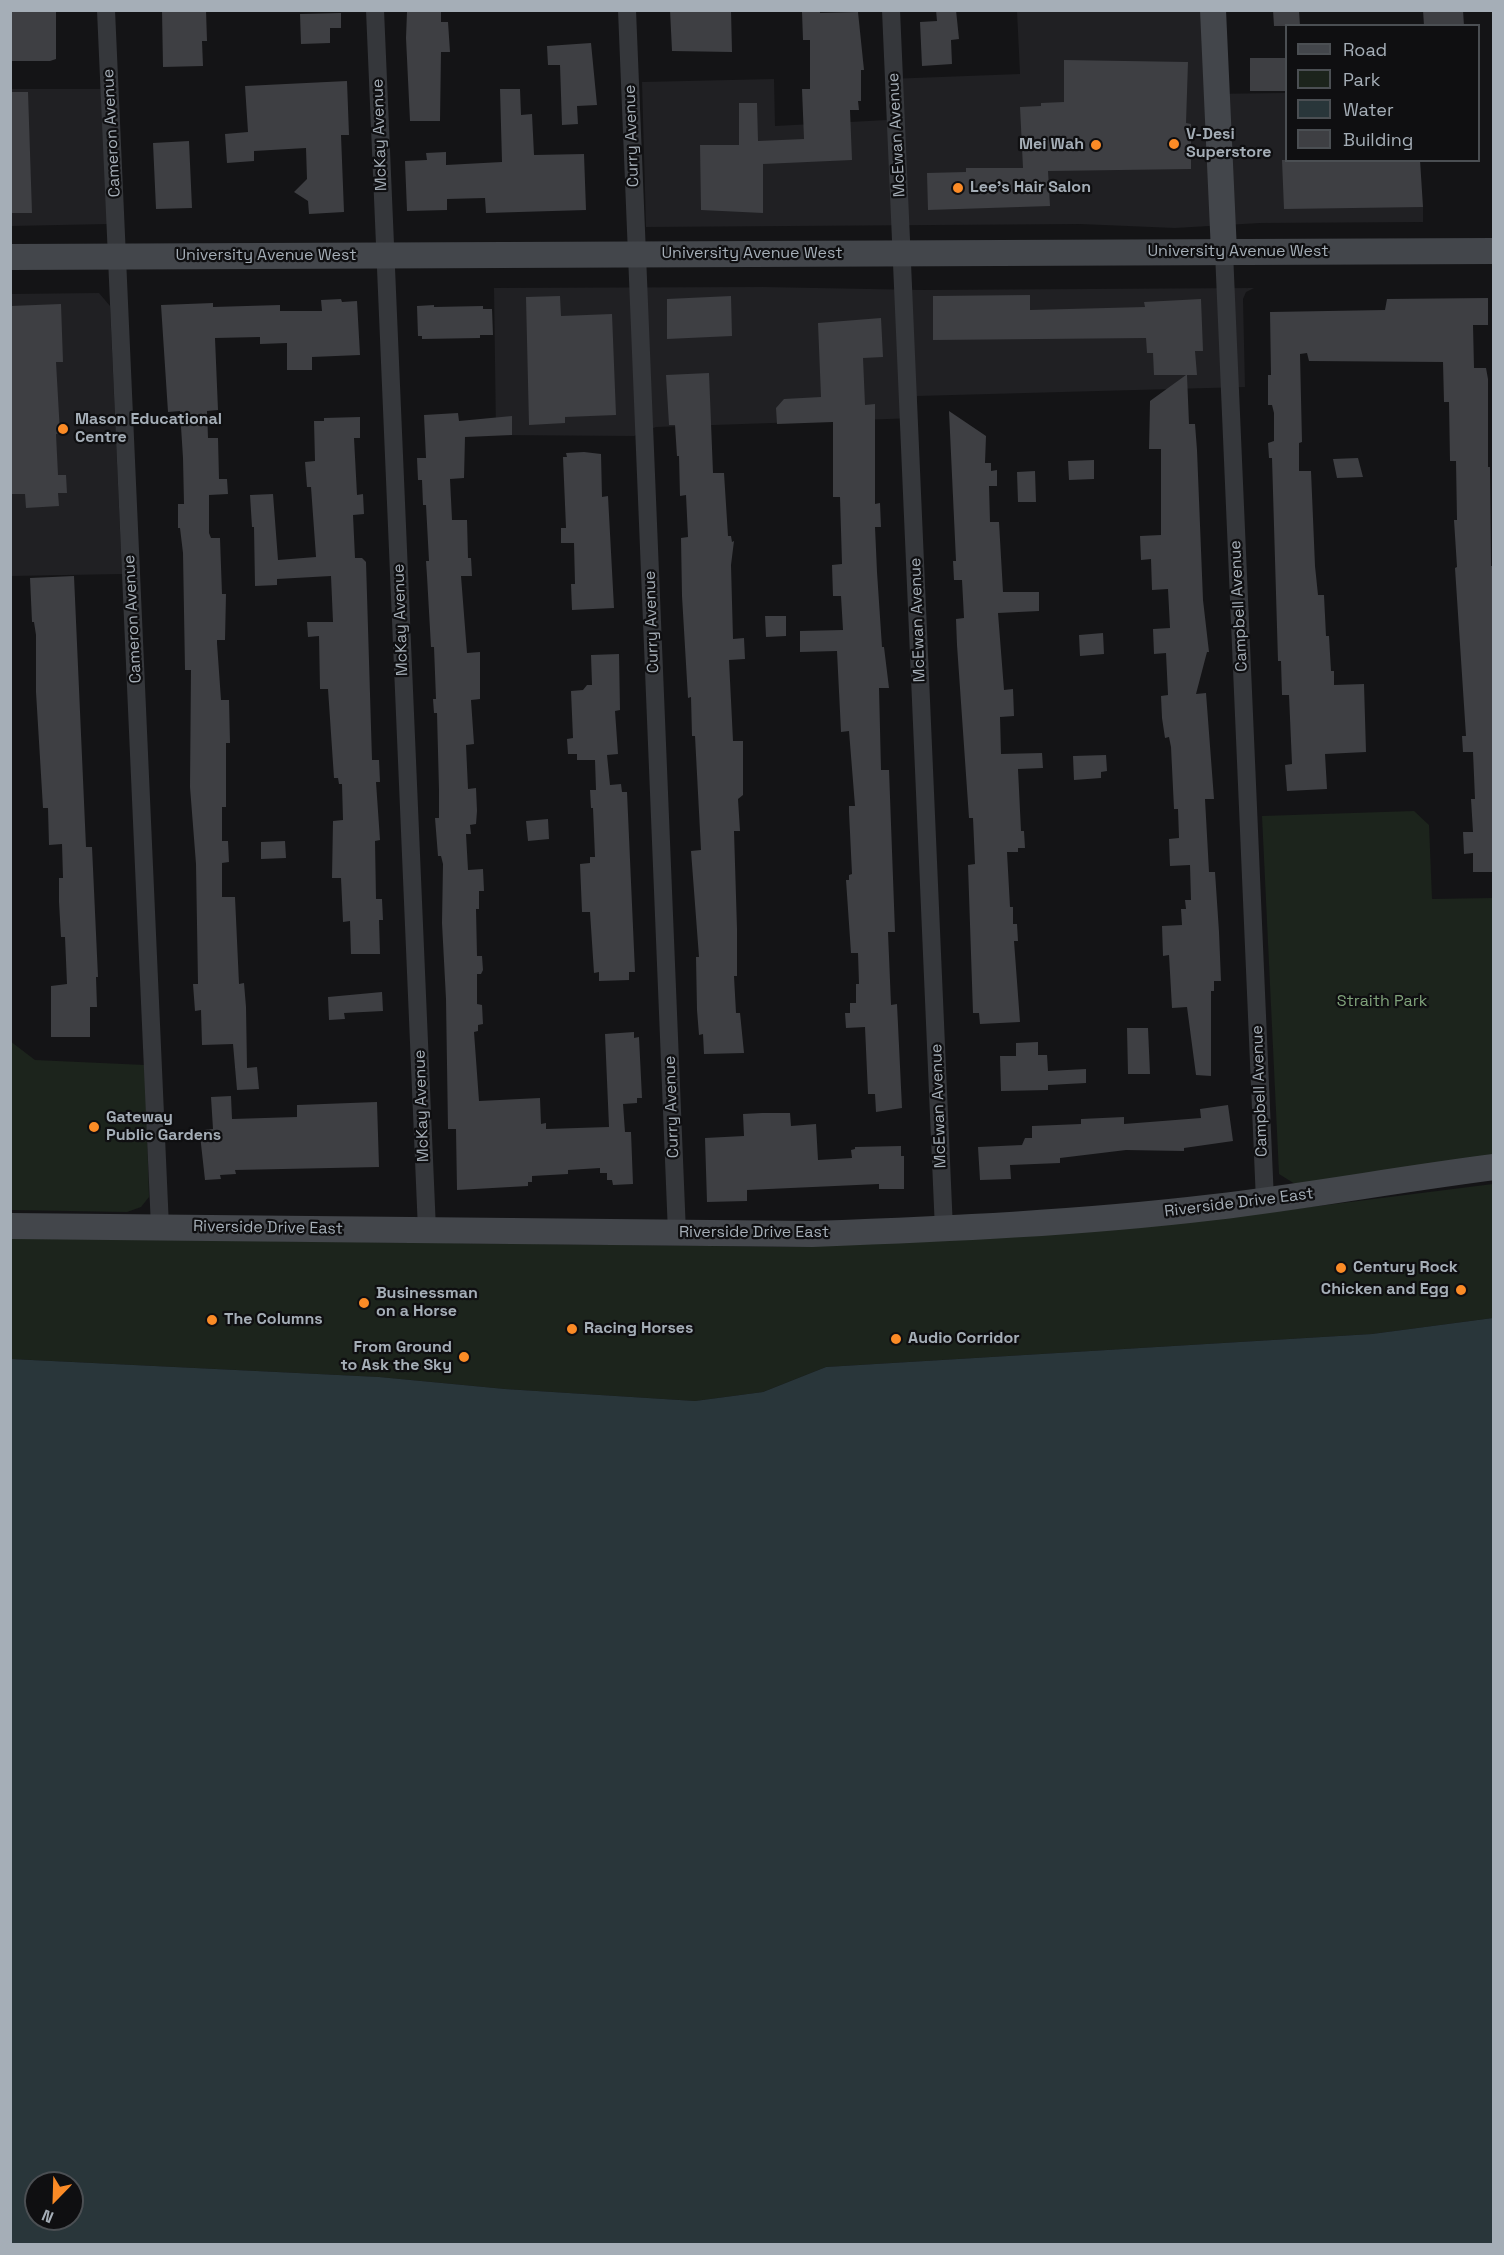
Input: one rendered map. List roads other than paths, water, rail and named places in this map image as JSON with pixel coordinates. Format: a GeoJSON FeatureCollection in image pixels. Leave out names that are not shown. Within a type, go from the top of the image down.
{"type":"FeatureCollection","features":[{"type":"Feature","properties":{"kind":"main road","name":"Campbell Avenue"},"geometry":{"type":"LineString","coordinates":[[1213,10],[1224,252]]}},
{"type":"Feature","properties":{"kind":"main road","name":"University Avenue West"},"geometry":{"type":"LineString","coordinates":[[10,256],[1494,251]]}},
{"type":"Feature","properties":{"kind":"main road","name":"Riverside Drive East"},"geometry":{"type":"LineString","coordinates":[[10,1226],[812,1234],[944,1230],[1066,1222],[1265,1201],[1494,1167]]}},
{"type":"Feature","properties":{"kind":"street","name":"Cameron Avenue"},"geometry":{"type":"LineString","coordinates":[[106,10],[160,1227]]}},
{"type":"Feature","properties":{"kind":"street","name":"McKay Avenue"},"geometry":{"type":"LineString","coordinates":[[375,10],[427,1230]]}},
{"type":"Feature","properties":{"kind":"street","name":"Curry Avenue"},"geometry":{"type":"LineString","coordinates":[[627,10],[677,1233]]}},
{"type":"Feature","properties":{"kind":"street","name":"McEwan Avenue"},"geometry":{"type":"LineString","coordinates":[[891,10],[944,1230]]}},
{"type":"Feature","properties":{"kind":"street","name":"Campbell Avenue"},"geometry":{"type":"LineString","coordinates":[[1224,252],[1265,1201]]}},
{"type":"Feature","properties":{"kind":"water"},"geometry":{"type":"Polygon","coordinates":[[[1493,1318],[1493,2244],[11,2244],[11,1359],[379,1377],[505,1389],[695,1401],[763,1392],[826,1367],[1372,1334],[1493,1318]]]}},
{"type":"Feature","properties":{"kind":"place","name":"V-Desi Superstore"},"geometry":{"type":"Point","coordinates":[1174,144]}},
{"type":"Feature","properties":{"kind":"place","name":"Mei Wah"},"geometry":{"type":"Point","coordinates":[1096,145]}},
{"type":"Feature","properties":{"kind":"place","name":"Lee's Hair Salon"},"geometry":{"type":"Point","coordinates":[958,188]}},
{"type":"Feature","properties":{"kind":"place","name":"Mason Educational Centre"},"geometry":{"type":"Point","coordinates":[63,429]}},
{"type":"Feature","properties":{"kind":"place","name":"Gateway Public Gardens"},"geometry":{"type":"Point","coordinates":[94,1127]}},
{"type":"Feature","properties":{"kind":"place","name":"Century Rock"},"geometry":{"type":"Point","coordinates":[1341,1268]}},
{"type":"Feature","properties":{"kind":"place","name":"Chicken and Egg"},"geometry":{"type":"Point","coordinates":[1461,1290]}},
{"type":"Feature","properties":{"kind":"place","name":"Businessman on a Horse"},"geometry":{"type":"Point","coordinates":[364,1303]}},
{"type":"Feature","properties":{"kind":"place","name":"The Columns"},"geometry":{"type":"Point","coordinates":[212,1320]}},
{"type":"Feature","properties":{"kind":"place","name":"Racing Horses"},"geometry":{"type":"Point","coordinates":[572,1329]}},
{"type":"Feature","properties":{"kind":"place","name":"Audio Corridor"},"geometry":{"type":"Point","coordinates":[896,1339]}},
{"type":"Feature","properties":{"kind":"place","name":"From Ground to Ask the Sky"},"geometry":{"type":"Point","coordinates":[464,1357]}},
{"type":"Feature","properties":{"kind":"park label","name":"Straith Park"},"geometry":{"type":"Point","coordinates":[1382,1002]}}]}
